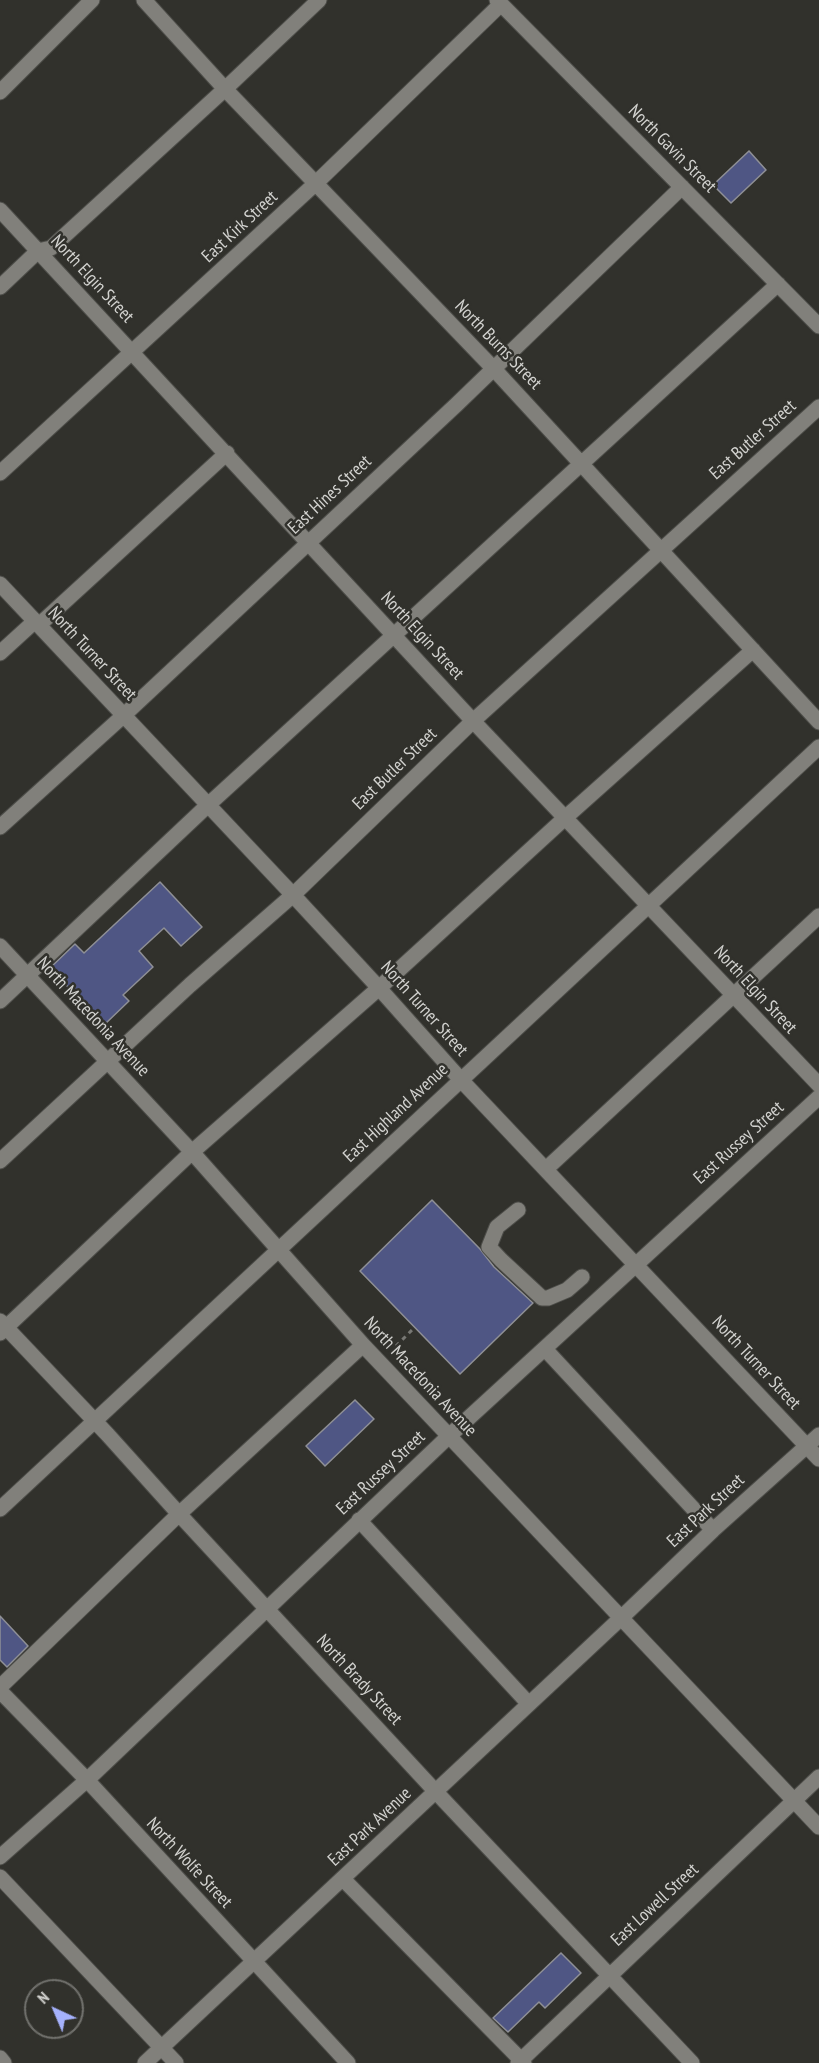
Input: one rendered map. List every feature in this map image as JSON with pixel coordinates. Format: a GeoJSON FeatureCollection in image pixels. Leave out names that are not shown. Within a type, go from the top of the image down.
{"type":"FeatureCollection","features":[{"type":"Feature","properties":{"kind":"street"},"geometry":{"type":"LineString","coordinates":[[0,92],[92,0]]}},
{"type":"Feature","properties":{"kind":"street","name":"North Burns Street"},"geometry":{"type":"LineString","coordinates":[[144,0],[225,89],[582,463],[819,722]]}},
{"type":"Feature","properties":{"kind":"street"},"geometry":{"type":"LineString","coordinates":[[0,287],[38,251],[51,248],[319,0]]}},
{"type":"Feature","properties":{"kind":"street","name":"East Kirk Street"},"geometry":{"type":"LineString","coordinates":[[0,473],[316,183],[499,2]]}},
{"type":"Feature","properties":{"kind":"street","name":"North Gavin Street"},"geometry":{"type":"LineString","coordinates":[[499,2],[819,326]]}},
{"type":"Feature","properties":{"kind":"street","name":"East Hines Street"},"geometry":{"type":"LineString","coordinates":[[0,827],[123,716],[682,187]]}},
{"type":"Feature","properties":{"kind":"street","name":"North Elgin Street"},"geometry":{"type":"LineString","coordinates":[[0,210],[473,721],[819,1085]]}},
{"type":"Feature","properties":{"kind":"street"},"geometry":{"type":"LineString","coordinates":[[0,1001],[208,805],[396,636],[778,284]]}},
{"type":"Feature","properties":{"kind":"street","name":"East Butler Street"},"geometry":{"type":"LineString","coordinates":[[0,1161],[190,985],[293,895],[473,721],[819,406]]}},
{"type":"Feature","properties":{"kind":"street"},"geometry":{"type":"LineString","coordinates":[[0,654],[227,453]]}},
{"type":"Feature","properties":{"kind":"street","name":"North Turner Street"},"geometry":{"type":"LineString","coordinates":[[0,584],[380,988],[461,1080],[819,1459]]}},
{"type":"Feature","properties":{"kind":"street"},"geometry":{"type":"LineString","coordinates":[[2,1327],[192,1152],[297,1058],[380,988],[566,817],[753,650]]}},
{"type":"Feature","properties":{"kind":"street","name":"East Highland Avenue"},"geometry":{"type":"LineString","coordinates":[[0,1509],[819,747]]}},
{"type":"Feature","properties":{"kind":"street"},"geometry":{"type":"LineString","coordinates":[[546,1169],[819,916]]}},
{"type":"Feature","properties":{"kind":"street","name":"North Macedonia Avenue"},"geometry":{"type":"LineString","coordinates":[[0,946],[192,1152],[363,1345],[819,1827]]}},
{"type":"Feature","properties":{"kind":"street","name":"East Russey Street"},"geometry":{"type":"LineString","coordinates":[[0,1857],[87,1780],[448,1436],[819,1097]]}},
{"type":"Feature","properties":{"kind":"street"},"geometry":{"type":"LineString","coordinates":[[518,1210],[497,1227],[489,1247],[501,1260],[542,1298],[548,1298],[567,1290],[582,1277]]}},
{"type":"Feature","properties":{"kind":"street","name":"North Brady Street"},"geometry":{"type":"LineString","coordinates":[[2,1327],[95,1421],[435,1792],[692,2063]]}},
{"type":"Feature","properties":{"kind":"street"},"geometry":{"type":"LineString","coordinates":[[0,1689],[179,1514],[363,1345]]}},
{"type":"Feature","properties":{"kind":"street"},"geometry":{"type":"LineString","coordinates":[[545,1349],[713,1530]]}},
{"type":"Feature","properties":{"kind":"street","name":"East Park Street"},"geometry":{"type":"LineString","coordinates":[[621,1618],[713,1530],[819,1435]]}},
{"type":"Feature","properties":{"kind":"street"},"geometry":{"type":"LineString","coordinates":[[359,1520],[528,1703]]}},
{"type":"Feature","properties":{"kind":"street","name":"East Park Avenue"},"geometry":{"type":"LineString","coordinates":[[145,2063],[621,1618]]}},
{"type":"Feature","properties":{"kind":"street","name":"North Wolfe Street"},"geometry":{"type":"LineString","coordinates":[[0,1689],[348,2063]]}},
{"type":"Feature","properties":{"kind":"street","name":"East Lowell Street"},"geometry":{"type":"LineString","coordinates":[[521,2062],[608,1976],[819,1777]]}},
{"type":"Feature","properties":{"kind":"street"},"geometry":{"type":"LineString","coordinates":[[0,1877],[176,2063]]}},
{"type":"Feature","properties":{"kind":"street"},"geometry":{"type":"LineString","coordinates":[[343,1879],[521,2062]]}},
{"type":"Feature","properties":{"kind":"street"},"geometry":{"type":"LineString","coordinates":[[0,2058],[4,2063]]}},
{"type":"Feature","properties":{"kind":"path"},"geometry":{"type":"LineString","coordinates":[[396,1346],[415,1327]]}},
{"type":"Feature","properties":{"kind":"building"},"geometry":{"type":"Polygon","coordinates":[[[749,151],[766,170],[731,203],[713,185],[749,151]]]}},
{"type":"Feature","properties":{"kind":"building"},"geometry":{"type":"Polygon","coordinates":[[[160,882],[202,927],[181,946],[164,928],[139,951],[153,967],[123,995],[129,1001],[104,1025],[50,968],[75,944],[84,953],[160,882]]]}},
{"type":"Feature","properties":{"kind":"building"},"geometry":{"type":"Polygon","coordinates":[[[432,1200],[480,1249],[494,1267],[533,1303],[460,1374],[360,1271],[432,1200]]]}},
{"type":"Feature","properties":{"kind":"building"},"geometry":{"type":"Polygon","coordinates":[[[355,1400],[374,1419],[325,1466],[306,1446],[355,1400]]]}},
{"type":"Feature","properties":{"kind":"building"},"geometry":{"type":"Polygon","coordinates":[[[0,1616],[28,1646],[7,1667],[0,1660],[0,1616]]]}},
{"type":"Feature","properties":{"kind":"building"},"geometry":{"type":"Polygon","coordinates":[[[561,1953],[581,1973],[545,2008],[539,2002],[508,2032],[493,2018],[561,1953]]]}}]}
